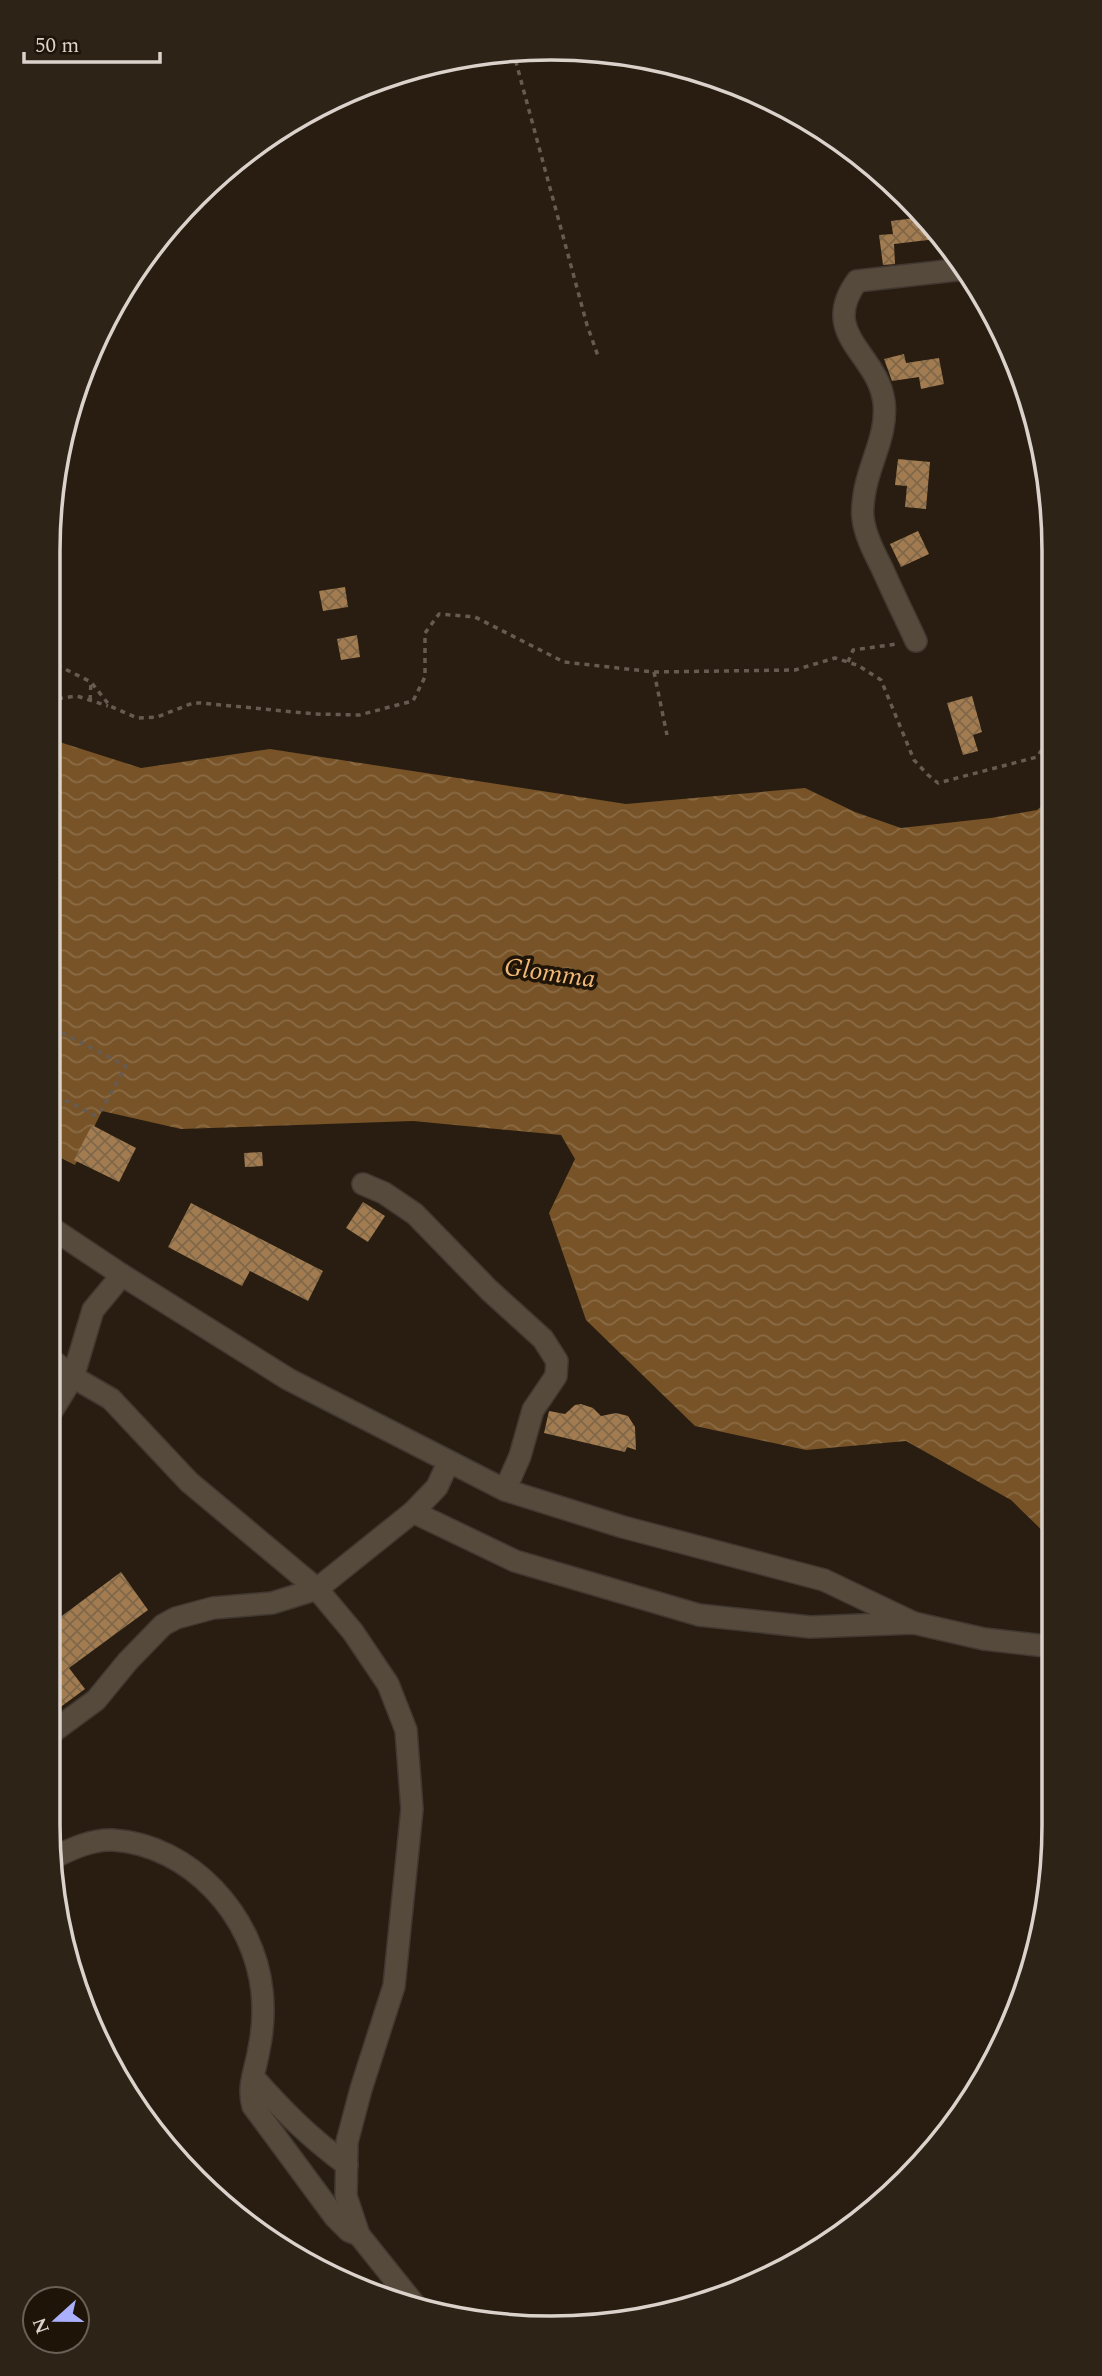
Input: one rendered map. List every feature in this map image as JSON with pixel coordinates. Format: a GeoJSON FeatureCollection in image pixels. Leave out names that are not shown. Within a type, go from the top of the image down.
{"type":"FeatureCollection","features":[{"type":"Feature","properties":{"kind":"street"},"geometry":{"type":"LineString","coordinates":[[916,641],[870,543],[863,517],[864,493],[884,426],[884,400],[874,375],[843,323],[844,306],[857,281],[954,270]]}},
{"type":"Feature","properties":{"kind":"street"},"geometry":{"type":"LineString","coordinates":[[363,1184],[384,1193],[415,1214],[489,1290],[543,1339],[558,1361],[556,1376],[533,1410],[520,1456],[505,1490]]}},
{"type":"Feature","properties":{"kind":"street"},"geometry":{"type":"LineString","coordinates":[[60,1234],[288,1379],[505,1490],[623,1527],[824,1580],[914,1623],[984,1639],[1042,1646]]}},
{"type":"Feature","properties":{"kind":"street"},"geometry":{"type":"LineString","coordinates":[[60,1398],[73,1377],[93,1310],[122,1275]]}},
{"type":"Feature","properties":{"kind":"street"},"geometry":{"type":"LineString","coordinates":[[60,1366],[111,1399],[189,1482],[317,1589],[353,1632],[388,1684],[405,1730],[412,1809],[394,1986],[347,2142],[346,2196],[359,2235],[406,2294]]}},
{"type":"Feature","properties":{"kind":"street"},"geometry":{"type":"LineString","coordinates":[[60,1726],[96,1700],[163,1625],[176,1618],[213,1608],[272,1603],[317,1589],[413,1512],[438,1487],[448,1463]]}},
{"type":"Feature","properties":{"kind":"street"},"geometry":{"type":"LineString","coordinates":[[413,1512],[515,1562],[699,1615],[810,1627],[914,1623]]}},
{"type":"Feature","properties":{"kind":"street"},"geometry":{"type":"LineString","coordinates":[[61,1854],[77,1846],[111,1840],[147,1847],[188,1867],[204,1879],[233,1913],[247,1938],[257,1965],[262,1990],[263,2019],[250,2088],[255,2110],[335,2217],[349,2231],[359,2235]]}},
{"type":"Feature","properties":{"kind":"street"},"geometry":{"type":"LineString","coordinates":[[253,2077],[287,2116],[313,2140],[347,2165]]}},
{"type":"Feature","properties":{"kind":"path"},"geometry":{"type":"LineString","coordinates":[[516,61],[587,325],[598,356]]}},
{"type":"Feature","properties":{"kind":"path"},"geometry":{"type":"LineString","coordinates":[[60,698],[77,696],[137,718],[157,718],[201,702],[359,715],[413,701],[425,677],[425,633],[439,614],[475,617],[564,662],[654,672],[795,670],[835,658],[848,662],[881,680],[914,760],[938,783],[1037,757],[1042,750]]}},
{"type":"Feature","properties":{"kind":"path"},"geometry":{"type":"LineString","coordinates":[[848,662],[853,650],[916,641]]}},
{"type":"Feature","properties":{"kind":"path"},"geometry":{"type":"LineString","coordinates":[[60,666],[91,682],[110,706]]}},
{"type":"Feature","properties":{"kind":"path"},"geometry":{"type":"LineString","coordinates":[[654,672],[667,735]]}},
{"type":"Feature","properties":{"kind":"path"},"geometry":{"type":"LineString","coordinates":[[90,700],[91,682]]}},
{"type":"Feature","properties":{"kind":"path"},"geometry":{"type":"LineString","coordinates":[[60,1032],[125,1066],[101,1111]]}},
{"type":"Feature","properties":{"kind":"path"},"geometry":{"type":"LineString","coordinates":[[60,1098],[98,1117]]}},
{"type":"Feature","properties":{"kind":"water","name":"Glomma"},"geometry":{"type":"Polygon","coordinates":[[[60,742],[141,768],[270,749],[626,804],[805,788],[855,812],[901,828],[991,818],[1037,810],[1042,806],[1042,1530],[1011,1500],[906,1441],[806,1450],[695,1426],[586,1320],[549,1213],[575,1159],[561,1135],[413,1121],[181,1129],[102,1111],[75,1165],[60,1158],[60,742]]]}},
{"type":"Feature","properties":{"kind":"building"},"geometry":{"type":"Polygon","coordinates":[[[913,218],[931,240],[894,244],[895,264],[883,265],[879,235],[893,234],[891,221],[913,218]]]}},
{"type":"Feature","properties":{"kind":"building"},"geometry":{"type":"Polygon","coordinates":[[[904,354],[906,363],[939,358],[944,384],[921,389],[919,377],[892,381],[884,359],[904,354]]]}},
{"type":"Feature","properties":{"kind":"building"},"geometry":{"type":"Polygon","coordinates":[[[898,459],[930,462],[926,509],[905,507],[907,486],[895,485],[898,459]]]}},
{"type":"Feature","properties":{"kind":"building"},"geometry":{"type":"Polygon","coordinates":[[[918,531],[929,554],[901,567],[890,544],[918,531]]]}},
{"type":"Feature","properties":{"kind":"building"},"geometry":{"type":"Polygon","coordinates":[[[345,587],[348,607],[323,611],[319,591],[345,587]]]}},
{"type":"Feature","properties":{"kind":"building"},"geometry":{"type":"Polygon","coordinates":[[[357,635],[360,657],[341,660],[337,639],[357,635]]]}},
{"type":"Feature","properties":{"kind":"building"},"geometry":{"type":"Polygon","coordinates":[[[972,696],[982,732],[973,735],[978,751],[963,755],[947,703],[972,696]]]}},
{"type":"Feature","properties":{"kind":"building"},"geometry":{"type":"Polygon","coordinates":[[[92,1125],[136,1148],[119,1182],[74,1160],[92,1125]]]}},
{"type":"Feature","properties":{"kind":"building"},"geometry":{"type":"Polygon","coordinates":[[[262,1152],[263,1166],[245,1167],[244,1153],[262,1152]]]}},
{"type":"Feature","properties":{"kind":"building"},"geometry":{"type":"Polygon","coordinates":[[[363,1202],[385,1216],[368,1242],[346,1228],[363,1202]]]}},
{"type":"Feature","properties":{"kind":"building"},"geometry":{"type":"Polygon","coordinates":[[[191,1203],[323,1271],[308,1301],[250,1271],[242,1286],[168,1247],[191,1203]]]}},
{"type":"Feature","properties":{"kind":"building"},"geometry":{"type":"Polygon","coordinates":[[[575,1405],[593,1408],[601,1416],[616,1413],[628,1416],[635,1427],[636,1450],[627,1447],[625,1452],[544,1433],[549,1411],[565,1414],[575,1405]]]}},
{"type":"Feature","properties":{"kind":"building"},"geometry":{"type":"Polygon","coordinates":[[[121,1572],[148,1610],[69,1668],[85,1689],[60,1707],[60,1617],[121,1572]]]}}]}
